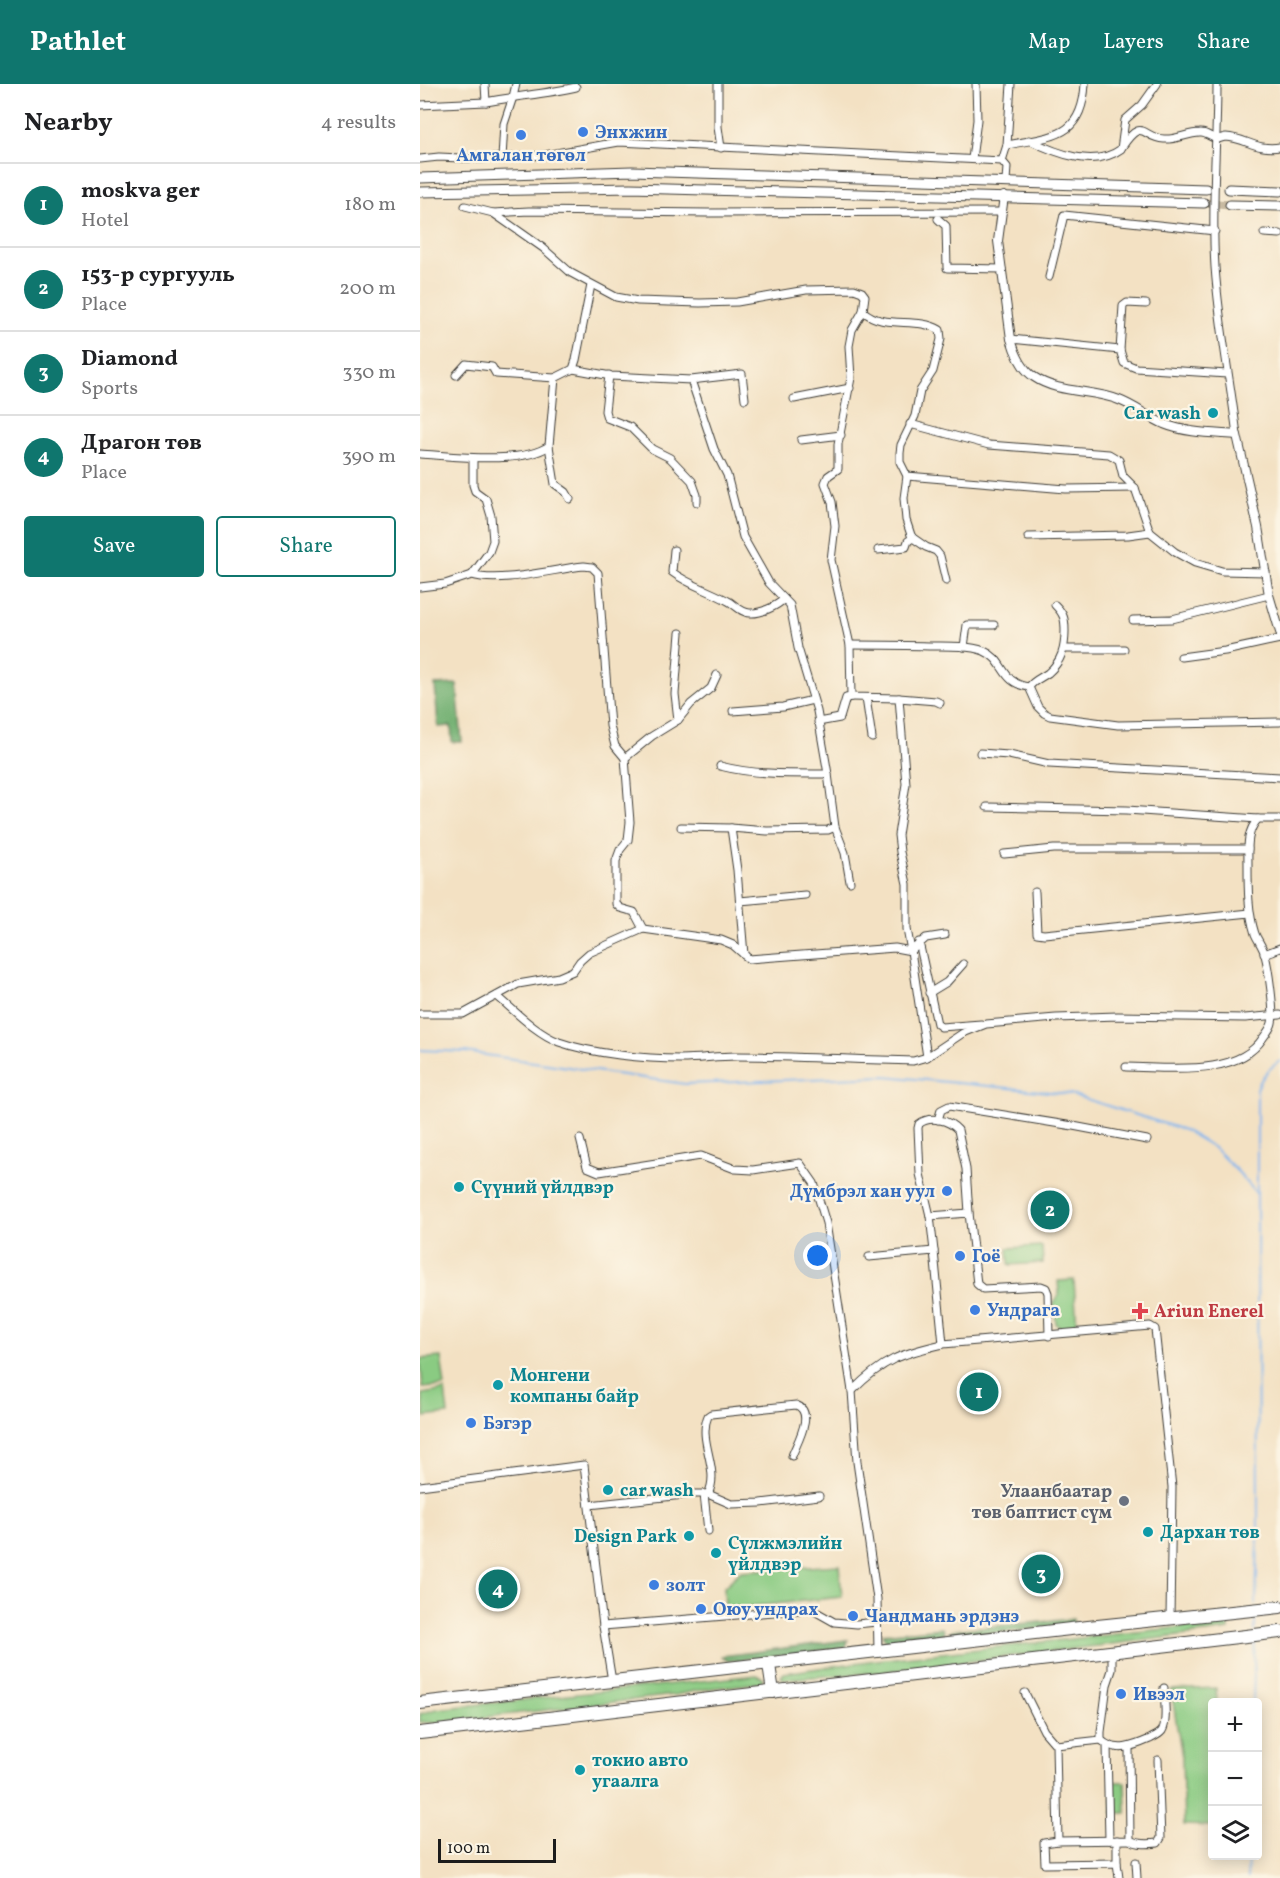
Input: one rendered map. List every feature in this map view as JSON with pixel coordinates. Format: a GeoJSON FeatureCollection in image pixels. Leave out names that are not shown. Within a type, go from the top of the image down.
{"type":"FeatureCollection","features":[{"type":"Feature","properties":{"kind":"highway"},"geometry":{"type":"LineString","coordinates":[[420,1703],[1280,1607]]}},
{"type":"Feature","properties":{"kind":"highway"},"geometry":{"type":"LineString","coordinates":[[420,1733],[1280,1632]]}},
{"type":"Feature","properties":{"kind":"highway"},"geometry":{"type":"LineString","coordinates":[[769,1665],[773,1692]]}},
{"type":"Feature","properties":{"kind":"main road"},"geometry":{"type":"LineString","coordinates":[[420,178],[632,171],[1206,189]]}},
{"type":"Feature","properties":{"kind":"main road"},"geometry":{"type":"LineString","coordinates":[[420,192],[630,188],[1204,203]]}},
{"type":"Feature","properties":{"kind":"main road"},"geometry":{"type":"LineString","coordinates":[[1229,189],[1280,190]]}},
{"type":"Feature","properties":{"kind":"main road"},"geometry":{"type":"LineString","coordinates":[[1230,205],[1280,206]]}},
{"type":"Feature","properties":{"kind":"street"},"geometry":{"type":"LineString","coordinates":[[484,84],[486,102]]}},
{"type":"Feature","properties":{"kind":"street"},"geometry":{"type":"LineString","coordinates":[[502,158],[504,124],[516,84]]}},
{"type":"Feature","properties":{"kind":"street"},"geometry":{"type":"LineString","coordinates":[[718,84],[718,127],[721,148]]}},
{"type":"Feature","properties":{"kind":"street"},"geometry":{"type":"LineString","coordinates":[[972,159],[977,120],[976,84]]}},
{"type":"Feature","properties":{"kind":"street"},"geometry":{"type":"LineString","coordinates":[[1002,161],[1008,145],[1011,84]]}},
{"type":"Feature","properties":{"kind":"street"},"geometry":{"type":"LineString","coordinates":[[1008,145],[1058,134],[1070,128],[1081,112],[1085,84]]}},
{"type":"Feature","properties":{"kind":"street"},"geometry":{"type":"LineString","coordinates":[[1120,149],[1125,120],[1142,105],[1157,84]]}},
{"type":"Feature","properties":{"kind":"street"},"geometry":{"type":"LineString","coordinates":[[1217,84],[1215,266],[1227,374],[1269,595],[1280,632]]}},
{"type":"Feature","properties":{"kind":"street"},"geometry":{"type":"LineString","coordinates":[[420,105],[486,102],[542,95],[576,87]]}},
{"type":"Feature","properties":{"kind":"street"},"geometry":{"type":"LineString","coordinates":[[1029,140],[1047,149],[1079,158],[1110,156],[1120,149],[1130,135],[1137,131],[1146,131],[1164,140],[1202,132],[1217,139],[1226,137],[1252,146],[1280,147]]}},
{"type":"Feature","properties":{"kind":"street"},"geometry":{"type":"LineString","coordinates":[[420,159],[546,155],[619,142],[1002,161],[1007,167],[1006,181]]}},
{"type":"Feature","properties":{"kind":"street"},"geometry":{"type":"LineString","coordinates":[[1004,196],[999,241],[1011,339],[1022,365],[1034,377],[1048,384],[1119,399],[1165,424],[1180,429],[1237,435]]}},
{"type":"Feature","properties":{"kind":"street"},"geometry":{"type":"LineString","coordinates":[[465,206],[493,213],[529,211],[1002,212]]}},
{"type":"Feature","properties":{"kind":"street"},"geometry":{"type":"LineString","coordinates":[[493,213],[543,248],[571,273],[616,297],[638,301],[737,302],[806,290],[854,289],[865,296],[862,311],[852,330],[849,346],[850,388],[838,444],[838,469],[828,476],[825,483],[832,502],[835,526],[831,560],[850,645],[851,697]]}},
{"type":"Feature","properties":{"kind":"street"},"geometry":{"type":"LineString","coordinates":[[1049,277],[1064,215],[1215,231]]}},
{"type":"Feature","properties":{"kind":"street"},"geometry":{"type":"LineString","coordinates":[[938,219],[946,226],[947,268],[1002,269]]}},
{"type":"Feature","properties":{"kind":"street"},"geometry":{"type":"LineString","coordinates":[[1264,233],[1280,234]]}},
{"type":"Feature","properties":{"kind":"street"},"geometry":{"type":"LineString","coordinates":[[573,369],[591,285]]}},
{"type":"Feature","properties":{"kind":"street"},"geometry":{"type":"LineString","coordinates":[[1146,304],[1128,303],[1123,306],[1120,350],[1124,363],[1136,368],[1227,374]]}},
{"type":"Feature","properties":{"kind":"street"},"geometry":{"type":"LineString","coordinates":[[862,311],[879,321],[931,325],[940,330],[941,339],[933,371],[920,392],[915,416],[901,445],[900,462],[907,477],[904,498],[906,520],[913,538],[936,551],[940,556],[946,581]]}},
{"type":"Feature","properties":{"kind":"street"},"geometry":{"type":"LineString","coordinates":[[1011,339],[1120,350]]}},
{"type":"Feature","properties":{"kind":"street"},"geometry":{"type":"LineString","coordinates":[[456,375],[466,364],[492,367],[496,374],[555,378],[573,369],[609,375],[691,380],[742,374],[745,399]]}},
{"type":"Feature","properties":{"kind":"street"},"geometry":{"type":"LineString","coordinates":[[609,375],[605,411],[607,418],[630,427],[652,449],[670,458],[692,481],[697,502]]}},
{"type":"Feature","properties":{"kind":"street"},"geometry":{"type":"LineString","coordinates":[[555,378],[549,446],[555,484],[566,492],[570,499]]}},
{"type":"Feature","properties":{"kind":"street"},"geometry":{"type":"LineString","coordinates":[[691,380],[714,449],[727,475],[743,537],[769,583],[790,605],[798,648],[819,722],[835,826],[845,853],[850,882]]}},
{"type":"Feature","properties":{"kind":"street"},"geometry":{"type":"LineString","coordinates":[[794,399],[850,388]]}},
{"type":"Feature","properties":{"kind":"street"},"geometry":{"type":"LineString","coordinates":[[910,424],[989,446],[1109,454],[1119,460],[1123,476],[1136,488],[1150,532],[1175,552],[1195,563],[1236,573],[1266,572]]}},
{"type":"Feature","properties":{"kind":"street"},"geometry":{"type":"LineString","coordinates":[[801,440],[841,435]]}},
{"type":"Feature","properties":{"kind":"street"},"geometry":{"type":"LineString","coordinates":[[420,454],[497,458],[540,452],[549,446]]}},
{"type":"Feature","properties":{"kind":"street"},"geometry":{"type":"LineString","coordinates":[[420,587],[445,584],[472,575],[489,552],[493,541],[488,505],[486,499],[475,491],[473,485],[473,458]]}},
{"type":"Feature","properties":{"kind":"street"},"geometry":{"type":"LineString","coordinates":[[907,477],[1066,489],[1136,488]]}},
{"type":"Feature","properties":{"kind":"street"},"geometry":{"type":"LineString","coordinates":[[1028,537],[1128,535],[1150,532]]}},
{"type":"Feature","properties":{"kind":"street"},"geometry":{"type":"LineString","coordinates":[[878,550],[906,548],[908,541],[913,538]]}},
{"type":"Feature","properties":{"kind":"street"},"geometry":{"type":"LineString","coordinates":[[674,550],[672,572],[680,578],[713,592],[743,611],[756,612],[773,607],[784,599]]}},
{"type":"Feature","properties":{"kind":"street"},"geometry":{"type":"LineString","coordinates":[[472,575],[483,579],[584,566],[592,567],[598,573],[610,726],[615,746],[625,758],[630,822],[628,840],[620,850],[616,861],[616,904],[620,908],[634,912],[643,929]]}},
{"type":"Feature","properties":{"kind":"street"},"geometry":{"type":"LineString","coordinates":[[1133,620],[1172,619],[1269,595]]}},
{"type":"Feature","properties":{"kind":"street"},"geometry":{"type":"LineString","coordinates":[[850,645],[964,647],[982,650],[994,656],[1017,686],[1029,687],[1054,666],[1065,649],[1065,618],[1055,605]]}},
{"type":"Feature","properties":{"kind":"street"},"geometry":{"type":"LineString","coordinates":[[964,647],[967,625],[994,625]]}},
{"type":"Feature","properties":{"kind":"street"},"geometry":{"type":"LineString","coordinates":[[678,720],[675,694],[680,633]]}},
{"type":"Feature","properties":{"kind":"street"},"geometry":{"type":"LineString","coordinates":[[1181,657],[1280,639]]}},
{"type":"Feature","properties":{"kind":"street"},"geometry":{"type":"LineString","coordinates":[[1065,649],[1124,649]]}},
{"type":"Feature","properties":{"kind":"street"},"geometry":{"type":"LineString","coordinates":[[625,758],[652,736],[678,720],[691,704],[711,688],[717,675]]}},
{"type":"Feature","properties":{"kind":"street"},"geometry":{"type":"LineString","coordinates":[[1029,687],[1038,707],[1050,716],[1118,725],[1280,722]]}},
{"type":"Feature","properties":{"kind":"street"},"geometry":{"type":"LineString","coordinates":[[819,722],[840,718],[846,698],[851,697],[899,698],[940,703]]}},
{"type":"Feature","properties":{"kind":"street"},"geometry":{"type":"LineString","coordinates":[[866,698],[872,738]]}},
{"type":"Feature","properties":{"kind":"street"},"geometry":{"type":"LineString","coordinates":[[899,698],[906,784],[898,835],[907,884],[907,929],[927,1057]]}},
{"type":"Feature","properties":{"kind":"street"},"geometry":{"type":"LineString","coordinates":[[733,711],[783,706],[813,700]]}},
{"type":"Feature","properties":{"kind":"street"},"geometry":{"type":"LineString","coordinates":[[980,753],[1009,755],[1049,764],[1280,777]]}},
{"type":"Feature","properties":{"kind":"street"},"geometry":{"type":"LineString","coordinates":[[720,766],[783,774],[828,774]]}},
{"type":"Feature","properties":{"kind":"street"},"geometry":{"type":"LineString","coordinates":[[987,807],[1127,810],[1280,819]]}},
{"type":"Feature","properties":{"kind":"street"},"geometry":{"type":"LineString","coordinates":[[1126,1067],[1205,1067],[1229,1062],[1245,1056],[1260,1043],[1272,1024],[1276,1015],[1264,954],[1255,934],[1250,913],[1248,849],[1250,828],[1258,819]]}},
{"type":"Feature","properties":{"kind":"street"},"geometry":{"type":"LineString","coordinates":[[681,827],[767,831],[828,830],[835,826]]}},
{"type":"Feature","properties":{"kind":"street"},"geometry":{"type":"LineString","coordinates":[[731,828],[744,955]]}},
{"type":"Feature","properties":{"kind":"street"},"geometry":{"type":"LineString","coordinates":[[1004,854],[1054,849],[1248,849]]}},
{"type":"Feature","properties":{"kind":"street"},"geometry":{"type":"LineString","coordinates":[[1035,892],[1037,933],[1044,934],[1250,913]]}},
{"type":"Feature","properties":{"kind":"street"},"geometry":{"type":"LineString","coordinates":[[740,901],[805,895]]}},
{"type":"Feature","properties":{"kind":"street"},"geometry":{"type":"LineString","coordinates":[[420,1014],[463,1014],[518,984],[559,977],[573,971],[589,953],[643,929],[721,940],[733,945],[749,959],[895,948],[911,951]]}},
{"type":"Feature","properties":{"kind":"street"},"geometry":{"type":"LineString","coordinates":[[911,951],[926,938],[945,935]]}},
{"type":"Feature","properties":{"kind":"street"},"geometry":{"type":"LineString","coordinates":[[920,942],[929,993],[937,1024],[941,1027],[1087,1017],[1245,1018],[1276,1015]]}},
{"type":"Feature","properties":{"kind":"street"},"geometry":{"type":"LineString","coordinates":[[1264,954],[1280,948]]}},
{"type":"Feature","properties":{"kind":"street"},"geometry":{"type":"LineString","coordinates":[[929,993],[947,982],[963,964]]}},
{"type":"Feature","properties":{"kind":"street"},"geometry":{"type":"LineString","coordinates":[[497,996],[545,1035],[560,1042],[588,1049],[650,1058],[795,1056],[913,1061],[927,1057],[963,1033],[986,1024]]}},
{"type":"Feature","properties":{"kind":"street"},"geometry":{"type":"LineString","coordinates":[[938,1120],[941,1110],[949,1106],[1147,1140]]}},
{"type":"Feature","properties":{"kind":"street"},"geometry":{"type":"LineString","coordinates":[[943,1344],[930,1216],[920,1174],[918,1128],[922,1121],[927,1119],[955,1126],[958,1130],[966,1169],[977,1284],[983,1289],[1041,1286],[1046,1288],[1049,1336]]}},
{"type":"Feature","properties":{"kind":"street"},"geometry":{"type":"LineString","coordinates":[[580,1139],[587,1167],[599,1172],[701,1156],[735,1169],[753,1170],[800,1164],[814,1183],[826,1223],[852,1391],[857,1462],[877,1599],[878,1652]]}},
{"type":"Feature","properties":{"kind":"street"},"geometry":{"type":"LineString","coordinates":[[930,1216],[969,1213]]}},
{"type":"Feature","properties":{"kind":"street"},"geometry":{"type":"LineString","coordinates":[[869,1257],[934,1251]]}},
{"type":"Feature","properties":{"kind":"street"},"geometry":{"type":"LineString","coordinates":[[852,1391],[876,1368],[902,1353],[943,1344],[1150,1326],[1155,1329],[1172,1486],[1170,1618]]}},
{"type":"Feature","properties":{"kind":"street"},"geometry":{"type":"LineString","coordinates":[[708,1531],[706,1494],[712,1481],[705,1428],[708,1416],[796,1405],[801,1407],[804,1411],[804,1426],[792,1456]]}},
{"type":"Feature","properties":{"kind":"street"},"geometry":{"type":"LineString","coordinates":[[420,1486],[584,1465],[603,1626],[612,1681]]}},
{"type":"Feature","properties":{"kind":"street"},"geometry":{"type":"LineString","coordinates":[[589,1505],[706,1494],[731,1504],[819,1496]]}},
{"type":"Feature","properties":{"kind":"street"},"geometry":{"type":"LineString","coordinates":[[603,1626],[811,1609],[834,1622],[876,1622]]}},
{"type":"Feature","properties":{"kind":"street"},"geometry":{"type":"LineString","coordinates":[[1109,1840],[1104,1698],[1112,1670],[1112,1652]]}},
{"type":"Feature","properties":{"kind":"street"},"geometry":{"type":"LineString","coordinates":[[1056,1746],[1104,1742],[1114,1747],[1129,1748],[1156,1735],[1162,1731],[1164,1721],[1164,1688]]}},
{"type":"Feature","properties":{"kind":"street"},"geometry":{"type":"LineString","coordinates":[[1025,1693],[1044,1731],[1056,1746],[1058,1840]]}},
{"type":"Feature","properties":{"kind":"street"},"geometry":{"type":"LineString","coordinates":[[1129,1748],[1131,1840]]}},
{"type":"Feature","properties":{"kind":"street"},"geometry":{"type":"LineString","coordinates":[[1117,1863],[1045,1864],[1044,1842],[1131,1840],[1136,1843],[1153,1843],[1160,1841],[1158,1760]]}},
{"type":"Feature","properties":{"kind":"street"},"geometry":{"type":"LineString","coordinates":[[1117,1840],[1119,1878]]}},
{"type":"Feature","properties":{"kind":"street"},"geometry":{"type":"LineString","coordinates":[[1136,1862],[1137,1878]]}},
{"type":"Feature","properties":{"kind":"green space"},"geometry":{"type":"Polygon","coordinates":[[[457,684],[462,742],[452,742],[451,726],[438,727],[435,685],[457,684]]]}},
{"type":"Feature","properties":{"kind":"green space"},"geometry":{"type":"Polygon","coordinates":[[[1042,1246],[1043,1263],[1009,1265],[1008,1248],[1042,1246]]]}},
{"type":"Feature","properties":{"kind":"green space"},"geometry":{"type":"Polygon","coordinates":[[[1074,1280],[1077,1328],[1062,1329],[1056,1324],[1054,1302],[1059,1295],[1058,1281],[1074,1280]]]}},
{"type":"Feature","properties":{"kind":"green space"},"geometry":{"type":"Polygon","coordinates":[[[441,1357],[445,1386],[423,1388],[420,1359],[441,1357]]]}},
{"type":"Feature","properties":{"kind":"green space"},"geometry":{"type":"Polygon","coordinates":[[[445,1390],[448,1414],[425,1417],[422,1394],[445,1390]]]}},
{"type":"Feature","properties":{"kind":"green space"},"geometry":{"type":"Polygon","coordinates":[[[839,1565],[842,1597],[725,1609],[724,1587],[741,1571],[839,1565]]]}},
{"type":"Feature","properties":{"kind":"green space"},"geometry":{"type":"Polygon","coordinates":[[[1073,1619],[1072,1626],[957,1636],[950,1634],[951,1630],[1073,1619]]]}},
{"type":"Feature","properties":{"kind":"green space"},"geometry":{"type":"Polygon","coordinates":[[[1229,1622],[1229,1630],[872,1673],[784,1679],[781,1677],[784,1673],[876,1660],[1229,1622]]]}},
{"type":"Feature","properties":{"kind":"green space"},"geometry":{"type":"Polygon","coordinates":[[[942,1628],[944,1632],[941,1635],[885,1641],[882,1634],[942,1628]]]}},
{"type":"Feature","properties":{"kind":"green space"},"geometry":{"type":"Polygon","coordinates":[[[848,1640],[846,1648],[728,1661],[722,1656],[848,1640]]]}},
{"type":"Feature","properties":{"kind":"green space"},"geometry":{"type":"Polygon","coordinates":[[[757,1675],[763,1678],[759,1683],[675,1695],[435,1723],[420,1722],[420,1714],[436,1709],[757,1675]]]}},
{"type":"Feature","properties":{"kind":"green space"},"geometry":{"type":"Polygon","coordinates":[[[1216,1688],[1217,1698],[1208,1698],[1208,1826],[1184,1825],[1182,1757],[1171,1690],[1216,1688]]]}},
{"type":"Feature","properties":{"kind":"green space"},"geometry":{"type":"Polygon","coordinates":[[[1112,1782],[1125,1782],[1126,1813],[1113,1813],[1112,1782]]]}},
{"type":"Feature","properties":{"kind":"waterway"},"geometry":{"type":"LineString","coordinates":[[420,1050],[465,1052],[685,1084],[885,1076],[1070,1094],[1184,1130],[1213,1147],[1257,1194],[1258,1537],[1256,1604]]}},
{"type":"Feature","properties":{"kind":"waterway"},"geometry":{"type":"LineString","coordinates":[[1257,1193],[1257,1089],[1266,1073],[1280,1061]]}},
{"type":"Feature","properties":{"kind":"waterway"},"geometry":{"type":"LineString","coordinates":[[1255,1613],[1255,1631]]}},
{"type":"Feature","properties":{"kind":"waterway"},"geometry":{"type":"LineString","coordinates":[[1253,1698],[1255,1640]]}},
{"type":"Feature","properties":{"kind":"waterway"},"geometry":{"type":"LineString","coordinates":[[1247,1878],[1248,1860]]}},
{"type":"Feature","properties":{"kind":"tunnel"},"geometry":{"type":"LineString","coordinates":[[1204,203],[1230,205]]}},
{"type":"Feature","properties":{"kind":"place","name":"Энхжин"},"geometry":{"type":"Point","coordinates":[583,132]}},
{"type":"Feature","properties":{"kind":"place","name":"Амгалан төгөл"},"geometry":{"type":"Point","coordinates":[521,135]}},
{"type":"Feature","properties":{"kind":"place","name":"Car wash"},"geometry":{"type":"Point","coordinates":[1213,413]}},
{"type":"Feature","properties":{"kind":"place","name":"Сүүний үйлдвэр"},"geometry":{"type":"Point","coordinates":[459,1187]}},
{"type":"Feature","properties":{"kind":"place","name":"Дүмбрэл хан уул"},"geometry":{"type":"Point","coordinates":[947,1191]}},
{"type":"Feature","properties":{"kind":"place","name":"153-р сургууль"},"geometry":{"type":"Point","coordinates":[1050,1210]}},
{"type":"Feature","properties":{"kind":"place","name":"Гоё"},"geometry":{"type":"Point","coordinates":[960,1256]}},
{"type":"Feature","properties":{"kind":"place","name":"Ундрага"},"geometry":{"type":"Point","coordinates":[975,1310]}},
{"type":"Feature","properties":{"kind":"place","name":"Ariun Enerel"},"geometry":{"type":"Point","coordinates":[1140,1311]}},
{"type":"Feature","properties":{"kind":"place","name":"Монгени компаны байр"},"geometry":{"type":"Point","coordinates":[498,1385]}},
{"type":"Feature","properties":{"kind":"place","name":"moskva ger"},"geometry":{"type":"Point","coordinates":[979,1392]}},
{"type":"Feature","properties":{"kind":"place","name":"Бэгэр"},"geometry":{"type":"Point","coordinates":[471,1423]}},
{"type":"Feature","properties":{"kind":"place","name":"car wash"},"geometry":{"type":"Point","coordinates":[608,1490]}},
{"type":"Feature","properties":{"kind":"place","name":"Улаанбаатар төв баптист сүм"},"geometry":{"type":"Point","coordinates":[1124,1501]}},
{"type":"Feature","properties":{"kind":"place","name":"Дархан төв"},"geometry":{"type":"Point","coordinates":[1148,1532]}},
{"type":"Feature","properties":{"kind":"place","name":"Design Park"},"geometry":{"type":"Point","coordinates":[689,1536]}},
{"type":"Feature","properties":{"kind":"place","name":"Сүлжмэлийн үйлдвэр"},"geometry":{"type":"Point","coordinates":[716,1553]}},
{"type":"Feature","properties":{"kind":"place","name":"Diamond"},"geometry":{"type":"Point","coordinates":[1041,1574]}},
{"type":"Feature","properties":{"kind":"place","name":"золт"},"geometry":{"type":"Point","coordinates":[654,1585]}},
{"type":"Feature","properties":{"kind":"place","name":"Драгон төв"},"geometry":{"type":"Point","coordinates":[498,1589]}},
{"type":"Feature","properties":{"kind":"place","name":"Оюу ундрах"},"geometry":{"type":"Point","coordinates":[701,1609]}},
{"type":"Feature","properties":{"kind":"place","name":"Чандмань эрдэнэ"},"geometry":{"type":"Point","coordinates":[853,1616]}},
{"type":"Feature","properties":{"kind":"place","name":"Ивээл"},"geometry":{"type":"Point","coordinates":[1121,1694]}},
{"type":"Feature","properties":{"kind":"place","name":"токио авто угаалга"},"geometry":{"type":"Point","coordinates":[580,1770]}}]}
